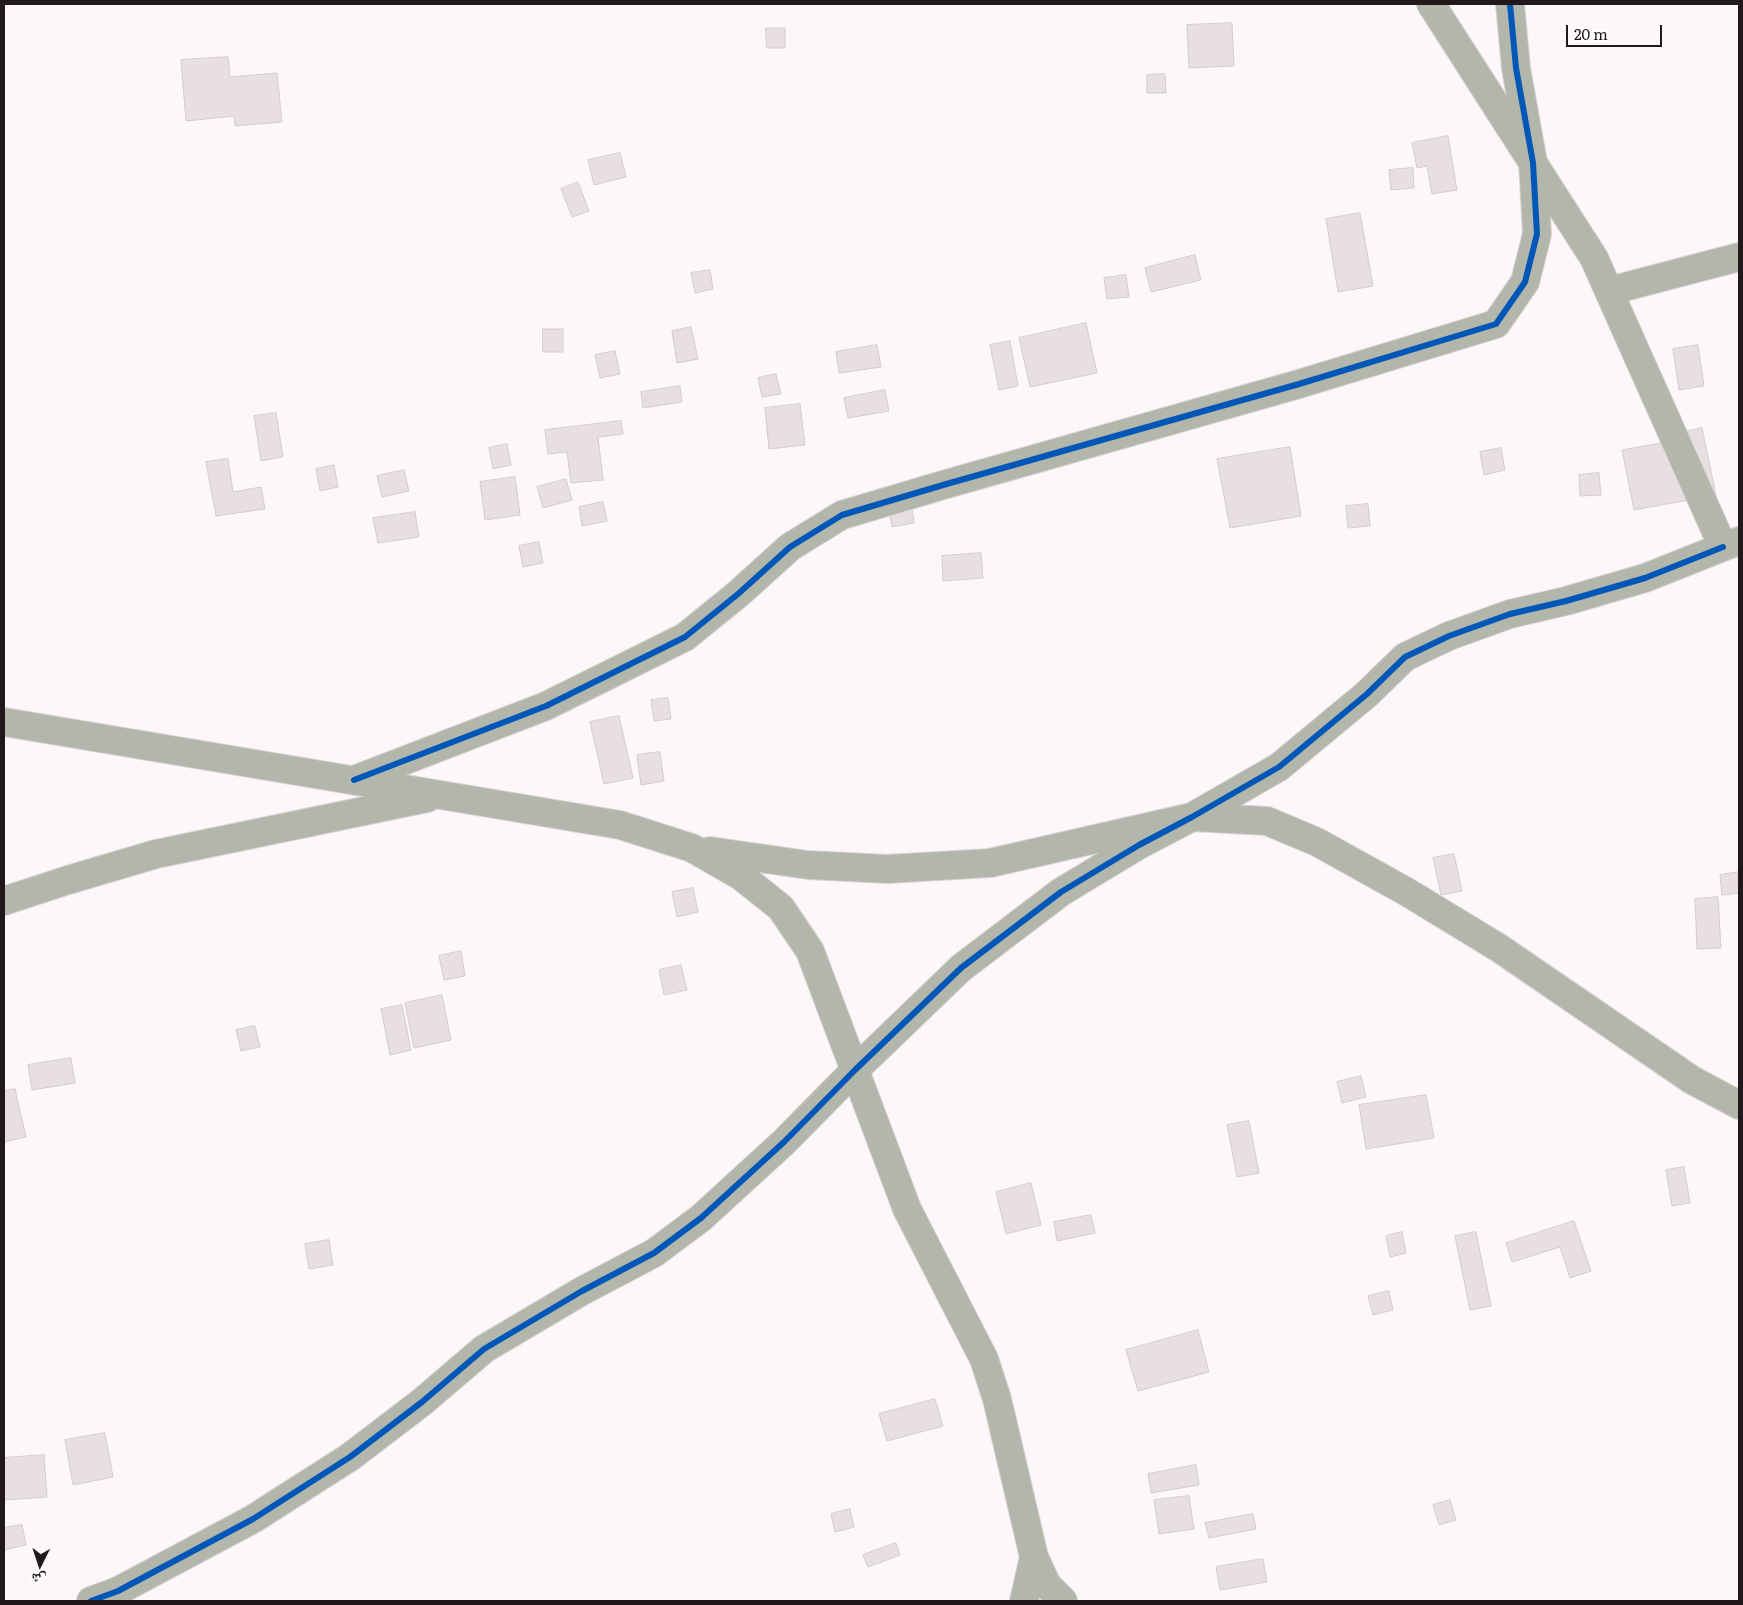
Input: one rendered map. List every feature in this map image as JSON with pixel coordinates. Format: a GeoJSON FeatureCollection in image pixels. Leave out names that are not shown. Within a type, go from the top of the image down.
{"type":"FeatureCollection","features":[{"type":"Feature","properties":{"kind":"street"},"geometry":{"type":"LineString","coordinates":[[91,1601],[118,1591],[253,1519],[350,1458],[422,1402],[484,1349],[582,1291],[654,1254],[701,1218],[736,1187],[960,968],[1062,892],[1139,845],[1279,767],[1367,694],[1405,657],[1449,636],[1510,614],[1566,601],[1645,578],[1731,544],[1594,258],[1431,4]]}},
{"type":"Feature","properties":{"kind":"street"},"geometry":{"type":"LineString","coordinates":[[354,780],[546,706],[685,637],[738,594],[790,547],[842,515],[1299,384],[1496,324],[1525,282],[1537,234],[1533,163],[1516,68],[1510,4]]}},
{"type":"Feature","properties":{"kind":"street"},"geometry":{"type":"LineString","coordinates":[[1609,292],[1739,257]]}},
{"type":"Feature","properties":{"kind":"street"},"geometry":{"type":"LineString","coordinates":[[4,722],[620,825],[692,848],[808,865],[887,869],[990,863],[1192,817],[1267,821],[1317,842],[1407,892],[1499,948],[1692,1080],[1739,1105]]}},
{"type":"Feature","properties":{"kind":"street"},"geometry":{"type":"LineString","coordinates":[[4,901],[156,854],[444,795]]}},
{"type":"Feature","properties":{"kind":"street"},"geometry":{"type":"LineString","coordinates":[[692,848],[741,876],[781,908],[810,951],[907,1210],[984,1359],[997,1399],[1034,1557],[1047,1584],[1063,1601]]}},
{"type":"Feature","properties":{"kind":"street"},"geometry":{"type":"LineString","coordinates":[[1024,1601],[1034,1557]]}},
{"type":"Feature","properties":{"kind":"building"},"geometry":{"type":"Polygon","coordinates":[[[1232,23],[1234,66],[1189,68],[1187,25],[1232,23]]]}},
{"type":"Feature","properties":{"kind":"building"},"geometry":{"type":"Polygon","coordinates":[[[766,28],[785,28],[785,48],[767,48],[766,28]]]}},
{"type":"Feature","properties":{"kind":"building"},"geometry":{"type":"Polygon","coordinates":[[[228,57],[230,77],[277,73],[282,122],[235,126],[234,116],[186,121],[181,60],[228,57]]]}},
{"type":"Feature","properties":{"kind":"building"},"geometry":{"type":"Polygon","coordinates":[[[1165,74],[1166,93],[1147,93],[1147,75],[1165,74]]]}},
{"type":"Feature","properties":{"kind":"building"},"geometry":{"type":"Polygon","coordinates":[[[1448,136],[1457,190],[1432,194],[1427,166],[1417,168],[1412,143],[1448,136]]]}},
{"type":"Feature","properties":{"kind":"building"},"geometry":{"type":"Polygon","coordinates":[[[620,153],[626,177],[594,185],[588,160],[620,153]]]}},
{"type":"Feature","properties":{"kind":"building"},"geometry":{"type":"Polygon","coordinates":[[[1413,168],[1414,188],[1391,190],[1389,170],[1413,168]]]}},
{"type":"Feature","properties":{"kind":"building"},"geometry":{"type":"Polygon","coordinates":[[[578,182],[589,211],[572,217],[561,189],[578,182]]]}},
{"type":"Feature","properties":{"kind":"building"},"geometry":{"type":"Polygon","coordinates":[[[1360,213],[1373,286],[1338,292],[1326,219],[1360,213]]]}},
{"type":"Feature","properties":{"kind":"building"},"geometry":{"type":"Polygon","coordinates":[[[1195,255],[1201,280],[1151,292],[1145,268],[1195,255]]]}},
{"type":"Feature","properties":{"kind":"building"},"geometry":{"type":"Polygon","coordinates":[[[710,270],[713,289],[695,293],[691,273],[710,270]]]}},
{"type":"Feature","properties":{"kind":"building"},"geometry":{"type":"Polygon","coordinates":[[[1126,275],[1129,297],[1107,299],[1104,278],[1126,275]]]}},
{"type":"Feature","properties":{"kind":"building"},"geometry":{"type":"Polygon","coordinates":[[[1086,323],[1097,373],[1030,387],[1019,338],[1086,323]]]}},
{"type":"Feature","properties":{"kind":"building"},"geometry":{"type":"Polygon","coordinates":[[[691,327],[698,359],[677,363],[672,331],[691,327]]]}},
{"type":"Feature","properties":{"kind":"building"},"geometry":{"type":"Polygon","coordinates":[[[543,329],[563,329],[563,352],[543,352],[543,329]]]}},
{"type":"Feature","properties":{"kind":"building"},"geometry":{"type":"Polygon","coordinates":[[[1010,341],[1018,386],[999,390],[990,345],[1010,341]]]}},
{"type":"Feature","properties":{"kind":"building"},"geometry":{"type":"Polygon","coordinates":[[[877,345],[881,367],[839,373],[836,352],[877,345]]]}},
{"type":"Feature","properties":{"kind":"building"},"geometry":{"type":"Polygon","coordinates":[[[1698,345],[1704,386],[1679,390],[1673,349],[1698,345]]]}},
{"type":"Feature","properties":{"kind":"building"},"geometry":{"type":"Polygon","coordinates":[[[615,351],[620,374],[600,378],[595,355],[615,351]]]}},
{"type":"Feature","properties":{"kind":"building"},"geometry":{"type":"Polygon","coordinates":[[[776,374],[781,394],[762,397],[758,378],[776,374]]]}},
{"type":"Feature","properties":{"kind":"building"},"geometry":{"type":"Polygon","coordinates":[[[680,386],[682,402],[643,408],[641,392],[680,386]]]}},
{"type":"Feature","properties":{"kind":"building"},"geometry":{"type":"Polygon","coordinates":[[[885,390],[889,411],[848,418],[844,398],[885,390]]]}},
{"type":"Feature","properties":{"kind":"building"},"geometry":{"type":"Polygon","coordinates":[[[800,404],[805,445],[769,449],[765,408],[800,404]]]}},
{"type":"Feature","properties":{"kind":"building"},"geometry":{"type":"Polygon","coordinates":[[[276,413],[283,457],[261,461],[254,416],[276,413]]]}},
{"type":"Feature","properties":{"kind":"building"},"geometry":{"type":"Polygon","coordinates":[[[621,421],[623,434],[598,437],[603,480],[571,483],[567,452],[548,454],[545,430],[621,421]]]}},
{"type":"Feature","properties":{"kind":"building"},"geometry":{"type":"Polygon","coordinates":[[[1702,428],[1716,495],[1634,510],[1622,450],[1661,443],[1660,437],[1702,428]]]}},
{"type":"Feature","properties":{"kind":"building"},"geometry":{"type":"Polygon","coordinates":[[[507,444],[511,465],[493,469],[489,448],[507,444]]]}},
{"type":"Feature","properties":{"kind":"building"},"geometry":{"type":"Polygon","coordinates":[[[1290,447],[1301,516],[1230,528],[1217,459],[1290,447]]]}},
{"type":"Feature","properties":{"kind":"building"},"geometry":{"type":"Polygon","coordinates":[[[1501,448],[1505,470],[1484,475],[1480,452],[1501,448]]]}},
{"type":"Feature","properties":{"kind":"building"},"geometry":{"type":"Polygon","coordinates":[[[228,459],[233,492],[261,487],[265,509],[216,516],[206,462],[228,459]]]}},
{"type":"Feature","properties":{"kind":"building"},"geometry":{"type":"Polygon","coordinates":[[[334,465],[338,487],[320,491],[316,469],[334,465]]]}},
{"type":"Feature","properties":{"kind":"building"},"geometry":{"type":"Polygon","coordinates":[[[404,470],[409,491],[382,497],[377,476],[404,470]]]}},
{"type":"Feature","properties":{"kind":"building"},"geometry":{"type":"Polygon","coordinates":[[[1599,473],[1601,495],[1580,496],[1579,475],[1599,473]]]}},
{"type":"Feature","properties":{"kind":"building"},"geometry":{"type":"Polygon","coordinates":[[[515,477],[520,515],[485,520],[480,482],[515,477]]]}},
{"type":"Feature","properties":{"kind":"building"},"geometry":{"type":"Polygon","coordinates":[[[566,479],[572,500],[543,508],[537,487],[566,479]]]}},
{"type":"Feature","properties":{"kind":"building"},"geometry":{"type":"Polygon","coordinates":[[[603,502],[607,521],[582,526],[579,507],[603,502]]]}},
{"type":"Feature","properties":{"kind":"building"},"geometry":{"type":"Polygon","coordinates":[[[1368,504],[1370,526],[1348,528],[1346,506],[1368,504]]]}},
{"type":"Feature","properties":{"kind":"building"},"geometry":{"type":"Polygon","coordinates":[[[912,507],[914,523],[892,527],[889,511],[912,507]]]}},
{"type":"Feature","properties":{"kind":"building"},"geometry":{"type":"Polygon","coordinates":[[[415,512],[419,537],[378,543],[373,518],[415,512]]]}},
{"type":"Feature","properties":{"kind":"building"},"geometry":{"type":"Polygon","coordinates":[[[539,542],[543,563],[523,567],[519,546],[539,542]]]}},
{"type":"Feature","properties":{"kind":"building"},"geometry":{"type":"Polygon","coordinates":[[[981,553],[983,578],[943,581],[942,556],[981,553]]]}},
{"type":"Feature","properties":{"kind":"building"},"geometry":{"type":"Polygon","coordinates":[[[668,698],[671,719],[654,721],[651,700],[668,698]]]}},
{"type":"Feature","properties":{"kind":"building"},"geometry":{"type":"Polygon","coordinates":[[[619,716],[633,778],[604,784],[590,722],[619,716]]]}},
{"type":"Feature","properties":{"kind":"building"},"geometry":{"type":"Polygon","coordinates":[[[660,752],[664,781],[641,785],[637,755],[660,752]]]}},
{"type":"Feature","properties":{"kind":"building"},"geometry":{"type":"Polygon","coordinates":[[[1454,854],[1462,891],[1441,895],[1433,858],[1454,854]]]}},
{"type":"Feature","properties":{"kind":"building"},"geometry":{"type":"Polygon","coordinates":[[[1739,872],[1739,893],[1722,895],[1720,875],[1739,872]]]}},
{"type":"Feature","properties":{"kind":"building"},"geometry":{"type":"Polygon","coordinates":[[[693,888],[698,912],[677,917],[672,892],[693,888]]]}},
{"type":"Feature","properties":{"kind":"building"},"geometry":{"type":"Polygon","coordinates":[[[1718,897],[1721,948],[1697,949],[1695,899],[1718,897]]]}},
{"type":"Feature","properties":{"kind":"building"},"geometry":{"type":"Polygon","coordinates":[[[461,951],[465,976],[444,980],[439,956],[461,951]]]}},
{"type":"Feature","properties":{"kind":"building"},"geometry":{"type":"Polygon","coordinates":[[[681,965],[687,990],[664,995],[659,970],[681,965]]]}},
{"type":"Feature","properties":{"kind":"building"},"geometry":{"type":"Polygon","coordinates":[[[442,995],[451,1040],[414,1048],[405,1003],[442,995]]]}},
{"type":"Feature","properties":{"kind":"building"},"geometry":{"type":"Polygon","coordinates":[[[402,1005],[411,1050],[390,1055],[381,1009],[402,1005]]]}},
{"type":"Feature","properties":{"kind":"building"},"geometry":{"type":"Polygon","coordinates":[[[255,1026],[260,1047],[241,1051],[236,1030],[255,1026]]]}},
{"type":"Feature","properties":{"kind":"building"},"geometry":{"type":"Polygon","coordinates":[[[71,1058],[75,1083],[32,1090],[28,1065],[71,1058]]]}},
{"type":"Feature","properties":{"kind":"building"},"geometry":{"type":"Polygon","coordinates":[[[1361,1076],[1366,1097],[1342,1103],[1337,1082],[1361,1076]]]}},
{"type":"Feature","properties":{"kind":"building"},"geometry":{"type":"Polygon","coordinates":[[[15,1089],[26,1137],[4,1142],[4,1091],[15,1089]]]}},
{"type":"Feature","properties":{"kind":"building"},"geometry":{"type":"Polygon","coordinates":[[[1426,1095],[1434,1138],[1366,1149],[1359,1105],[1426,1095]]]}},
{"type":"Feature","properties":{"kind":"building"},"geometry":{"type":"Polygon","coordinates":[[[1249,1121],[1259,1173],[1237,1177],[1227,1125],[1249,1121]]]}},
{"type":"Feature","properties":{"kind":"building"},"geometry":{"type":"Polygon","coordinates":[[[1684,1167],[1690,1203],[1672,1206],[1666,1170],[1684,1167]]]}},
{"type":"Feature","properties":{"kind":"building"},"geometry":{"type":"Polygon","coordinates":[[[1031,1183],[1041,1225],[1006,1234],[996,1192],[1031,1183]]]}},
{"type":"Feature","properties":{"kind":"building"},"geometry":{"type":"Polygon","coordinates":[[[1091,1215],[1095,1233],[1057,1241],[1054,1222],[1091,1215]]]}},
{"type":"Feature","properties":{"kind":"building"},"geometry":{"type":"Polygon","coordinates":[[[1574,1221],[1591,1271],[1570,1278],[1560,1247],[1512,1262],[1506,1243],[1574,1221]]]}},
{"type":"Feature","properties":{"kind":"building"},"geometry":{"type":"Polygon","coordinates":[[[1402,1232],[1406,1253],[1390,1257],[1386,1236],[1402,1232]]]}},
{"type":"Feature","properties":{"kind":"building"},"geometry":{"type":"Polygon","coordinates":[[[1476,1232],[1491,1306],[1470,1310],[1455,1236],[1476,1232]]]}},
{"type":"Feature","properties":{"kind":"building"},"geometry":{"type":"Polygon","coordinates":[[[329,1240],[333,1265],[309,1269],[305,1244],[329,1240]]]}},
{"type":"Feature","properties":{"kind":"building"},"geometry":{"type":"Polygon","coordinates":[[[1389,1291],[1393,1310],[1373,1315],[1368,1296],[1389,1291]]]}},
{"type":"Feature","properties":{"kind":"building"},"geometry":{"type":"Polygon","coordinates":[[[1198,1330],[1209,1372],[1138,1391],[1126,1350],[1198,1330]]]}},
{"type":"Feature","properties":{"kind":"building"},"geometry":{"type":"Polygon","coordinates":[[[935,1399],[943,1426],[887,1441],[879,1414],[935,1399]]]}},
{"type":"Feature","properties":{"kind":"building"},"geometry":{"type":"Polygon","coordinates":[[[105,1433],[113,1477],[73,1485],[65,1440],[105,1433]]]}},
{"type":"Feature","properties":{"kind":"building"},"geometry":{"type":"Polygon","coordinates":[[[44,1455],[47,1497],[4,1500],[4,1458],[44,1455]]]}},
{"type":"Feature","properties":{"kind":"building"},"geometry":{"type":"Polygon","coordinates":[[[1196,1465],[1199,1485],[1151,1493],[1148,1474],[1196,1465]]]}},
{"type":"Feature","properties":{"kind":"building"},"geometry":{"type":"Polygon","coordinates":[[[1189,1496],[1194,1529],[1159,1534],[1154,1500],[1189,1496]]]}},
{"type":"Feature","properties":{"kind":"building"},"geometry":{"type":"Polygon","coordinates":[[[1450,1500],[1456,1520],[1439,1525],[1433,1505],[1450,1500]]]}},
{"type":"Feature","properties":{"kind":"building"},"geometry":{"type":"Polygon","coordinates":[[[850,1509],[854,1527],[835,1532],[831,1514],[850,1509]]]}},
{"type":"Feature","properties":{"kind":"building"},"geometry":{"type":"Polygon","coordinates":[[[1253,1514],[1256,1529],[1209,1538],[1205,1523],[1253,1514]]]}},
{"type":"Feature","properties":{"kind":"building"},"geometry":{"type":"Polygon","coordinates":[[[22,1525],[26,1545],[4,1550],[4,1528],[22,1525]]]}},
{"type":"Feature","properties":{"kind":"building"},"geometry":{"type":"Polygon","coordinates":[[[896,1543],[900,1555],[868,1567],[863,1555],[896,1543]]]}},
{"type":"Feature","properties":{"kind":"building"},"geometry":{"type":"Polygon","coordinates":[[[1263,1559],[1267,1582],[1220,1590],[1216,1567],[1263,1559]]]}},
{"type":"Feature","properties":{"kind":"cycle path"},"geometry":{"type":"LineString","coordinates":[[354,780],[546,706],[685,637],[738,594],[790,547],[842,515],[1299,384],[1496,324],[1525,282],[1537,234],[1533,163],[1516,68],[1510,4]]}},
{"type":"Feature","properties":{"kind":"cycle path"},"geometry":{"type":"LineString","coordinates":[[91,1601],[118,1591],[253,1519],[350,1457],[422,1402],[484,1349],[582,1291],[654,1253],[701,1218],[784,1142],[855,1070],[961,968],[1061,892],[1139,845],[1279,767],[1367,694],[1405,657],[1449,636],[1510,614],[1566,601],[1645,578],[1723,547]]}}]}
